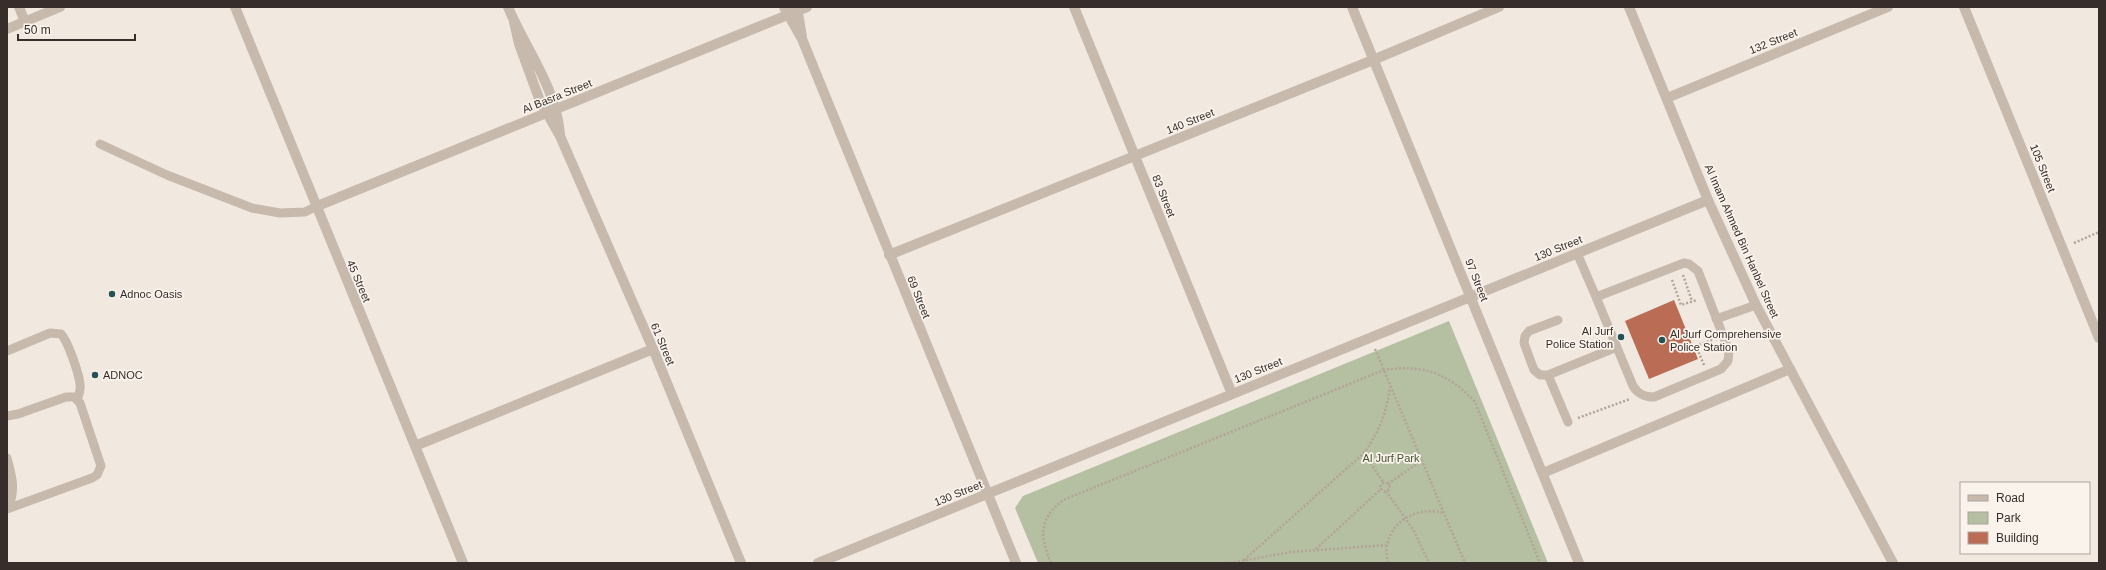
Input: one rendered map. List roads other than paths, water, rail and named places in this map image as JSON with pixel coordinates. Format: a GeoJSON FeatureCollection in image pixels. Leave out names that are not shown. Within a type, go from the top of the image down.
{"type":"FeatureCollection","features":[{"type":"Feature","properties":{"kind":"street"},"geometry":{"type":"LineString","coordinates":[[19,7],[25,22]]}},
{"type":"Feature","properties":{"kind":"street"},"geometry":{"type":"LineString","coordinates":[[7,29],[60,7]]}},
{"type":"Feature","properties":{"kind":"street","name":"45 Street"},"geometry":{"type":"LineString","coordinates":[[235,7],[315,207],[463,563]]}},
{"type":"Feature","properties":{"kind":"street","name":"61 Street"},"geometry":{"type":"LineString","coordinates":[[508,7],[514,22],[519,44],[546,113],[560,136],[653,349],[741,563]]}},
{"type":"Feature","properties":{"kind":"street","name":"83 Street"},"geometry":{"type":"LineString","coordinates":[[1074,7],[1232,394]]}},
{"type":"Feature","properties":{"kind":"street","name":"97 Street"},"geometry":{"type":"LineString","coordinates":[[1352,7],[1579,563]]}},
{"type":"Feature","properties":{"kind":"street","name":"140 Street"},"geometry":{"type":"LineString","coordinates":[[889,255],[1373,60],[1499,7]]}},
{"type":"Feature","properties":{"kind":"street","name":"Al Imam Ahmed Bin Hanbel Street"},"geometry":{"type":"LineString","coordinates":[[1630,7],[1708,200],[1756,305],[1893,563]]}},
{"type":"Feature","properties":{"kind":"street","name":"132 Street"},"geometry":{"type":"LineString","coordinates":[[1667,98],[1888,7]]}},
{"type":"Feature","properties":{"kind":"street","name":"105 Street"},"geometry":{"type":"LineString","coordinates":[[1964,7],[2099,338]]}},
{"type":"Feature","properties":{"kind":"street","name":"Al Basra Street"},"geometry":{"type":"LineString","coordinates":[[315,207],[556,109],[786,11],[801,8]]}},
{"type":"Feature","properties":{"kind":"street","name":"69 Street"},"geometry":{"type":"LineString","coordinates":[[801,8],[802,39]]}},
{"type":"Feature","properties":{"kind":"street","name":"69 Street"},"geometry":{"type":"LineString","coordinates":[[786,11],[802,39],[1016,563]]}},
{"type":"Feature","properties":{"kind":"street","name":"61 Street"},"geometry":{"type":"LineString","coordinates":[[514,22],[525,40],[556,109],[560,136]]}},
{"type":"Feature","properties":{"kind":"street","name":"130 Street"},"geometry":{"type":"LineString","coordinates":[[818,563],[1708,200]]}},
{"type":"Feature","properties":{"kind":"street"},"geometry":{"type":"LineString","coordinates":[[415,446],[653,349]]}},
{"type":"Feature","properties":{"kind":"street"},"geometry":{"type":"LineString","coordinates":[[1542,473],[1790,369]]}},
{"type":"Feature","properties":{"kind":"lane"},"geometry":{"type":"LineString","coordinates":[[100,144],[167,175],[252,208],[280,213],[305,212],[315,207]]}},
{"type":"Feature","properties":{"kind":"lane"},"geometry":{"type":"LineString","coordinates":[[1577,253],[1633,386],[1642,395],[1654,397],[1721,369],[1728,361],[1729,351],[1694,267],[1684,263],[1678,264],[1596,297]]}},
{"type":"Feature","properties":{"kind":"lane"},"geometry":{"type":"LineString","coordinates":[[1716,320],[1756,305]]}},
{"type":"Feature","properties":{"kind":"lane"},"geometry":{"type":"LineString","coordinates":[[1558,320],[1529,332],[1524,340],[1534,370],[1540,375],[1548,375],[1616,347]]}},
{"type":"Feature","properties":{"kind":"lane"},"geometry":{"type":"LineString","coordinates":[[7,351],[50,333],[61,334],[65,340],[79,378],[80,389],[77,400],[101,461],[100,471],[92,478],[34,501],[8,509]]}},
{"type":"Feature","properties":{"kind":"lane"},"geometry":{"type":"LineString","coordinates":[[1548,375],[1568,422]]}},
{"type":"Feature","properties":{"kind":"lane"},"geometry":{"type":"LineString","coordinates":[[7,416],[18,414],[66,397],[77,400]]}},
{"type":"Feature","properties":{"kind":"lane"},"geometry":{"type":"LineString","coordinates":[[7,458],[13,486],[12,499],[8,509]]}},
{"type":"Feature","properties":{"kind":"place","name":"Adnoc Oasis"},"geometry":{"type":"Point","coordinates":[112,294]}},
{"type":"Feature","properties":{"kind":"place","name":"Al Jurf Police Station"},"geometry":{"type":"Point","coordinates":[1621,337]}},
{"type":"Feature","properties":{"kind":"place","name":"Al Jurf Comprehensive Police Station"},"geometry":{"type":"Point","coordinates":[1662,340]}},
{"type":"Feature","properties":{"kind":"place","name":"ADNOC"},"geometry":{"type":"Point","coordinates":[95,375]}},
{"type":"Feature","properties":{"kind":"park label","name":"Al Jurf Park"},"geometry":{"type":"Point","coordinates":[1391,458]}}]}
